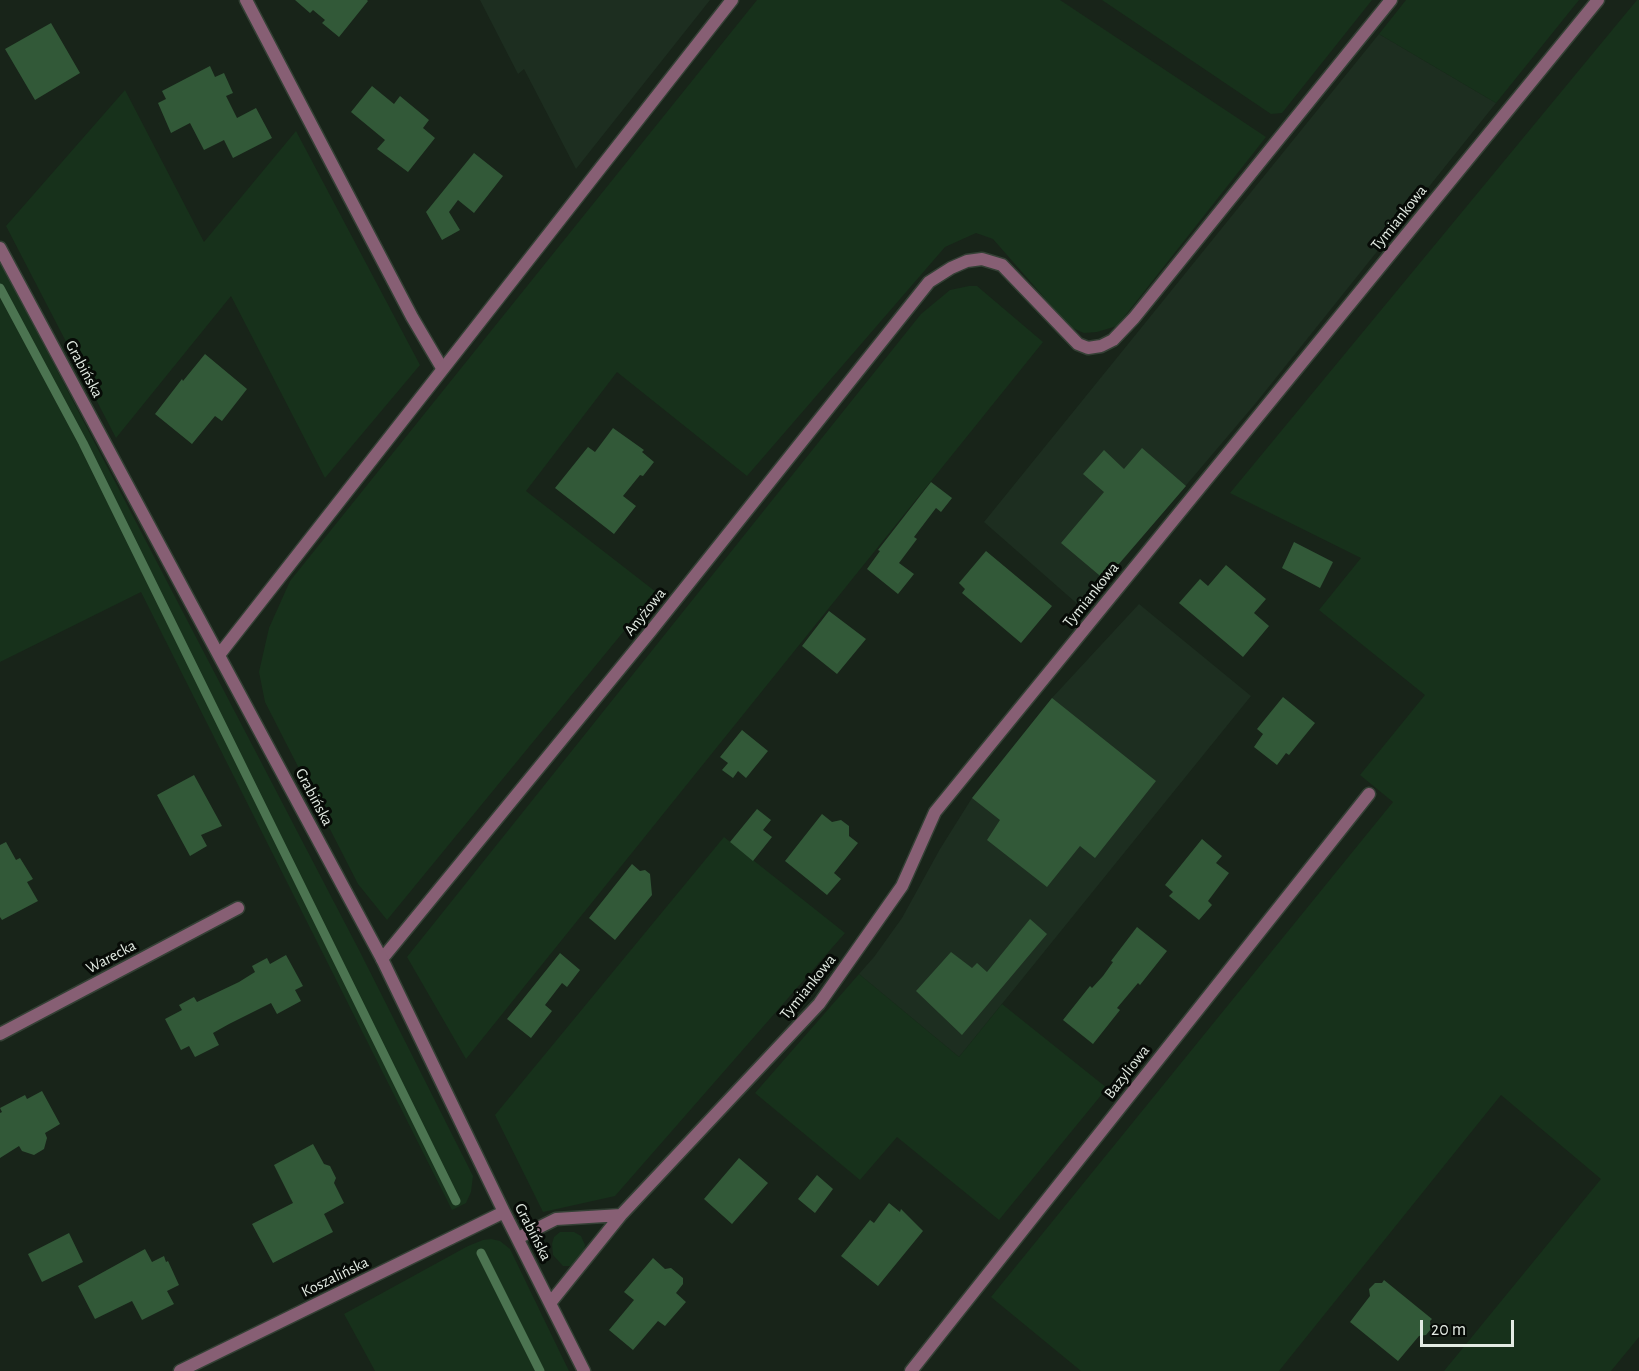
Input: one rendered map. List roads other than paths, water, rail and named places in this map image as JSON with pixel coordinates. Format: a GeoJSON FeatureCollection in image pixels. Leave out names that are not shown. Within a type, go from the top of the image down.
{"type":"FeatureCollection","features":[{"type":"Feature","properties":{"kind":"street"},"geometry":{"type":"LineString","coordinates":[[246,0],[412,317],[442,368]]}},
{"type":"Feature","properties":{"kind":"street"},"geometry":{"type":"LineString","coordinates":[[219,655],[732,0]]}},
{"type":"Feature","properties":{"kind":"street","name":"Anyżowa"},"geometry":{"type":"LineString","coordinates":[[382,959],[643,641],[929,282],[967,261],[981,259],[1002,265],[1078,344],[1088,348],[1101,346],[1113,339],[1134,318],[1391,0]]}},
{"type":"Feature","properties":{"kind":"street","name":"Tymiankowa"},"geometry":{"type":"LineString","coordinates":[[551,1302],[621,1215],[819,1004],[902,886],[935,812],[1598,0]]}},
{"type":"Feature","properties":{"kind":"street","name":"Grabińska"},"geometry":{"type":"LineString","coordinates":[[0,248],[382,959],[504,1212],[584,1371]]}},
{"type":"Feature","properties":{"kind":"street","name":"Bazyliowa"},"geometry":{"type":"LineString","coordinates":[[910,1371],[1369,794]]}},
{"type":"Feature","properties":{"kind":"street","name":"Warecka"},"geometry":{"type":"LineString","coordinates":[[0,1034],[238,908]]}},
{"type":"Feature","properties":{"kind":"street","name":"Koszalińska"},"geometry":{"type":"LineString","coordinates":[[180,1371],[504,1212]]}},
{"type":"Feature","properties":{"kind":"street"},"geometry":{"type":"LineString","coordinates":[[518,1238],[556,1219],[621,1215]]}},
{"type":"Feature","properties":{"kind":"waterway"},"geometry":{"type":"LineString","coordinates":[[0,288],[83,443],[456,1201]]}},
{"type":"Feature","properties":{"kind":"waterway"},"geometry":{"type":"LineString","coordinates":[[481,1253],[540,1371]]}}]}
